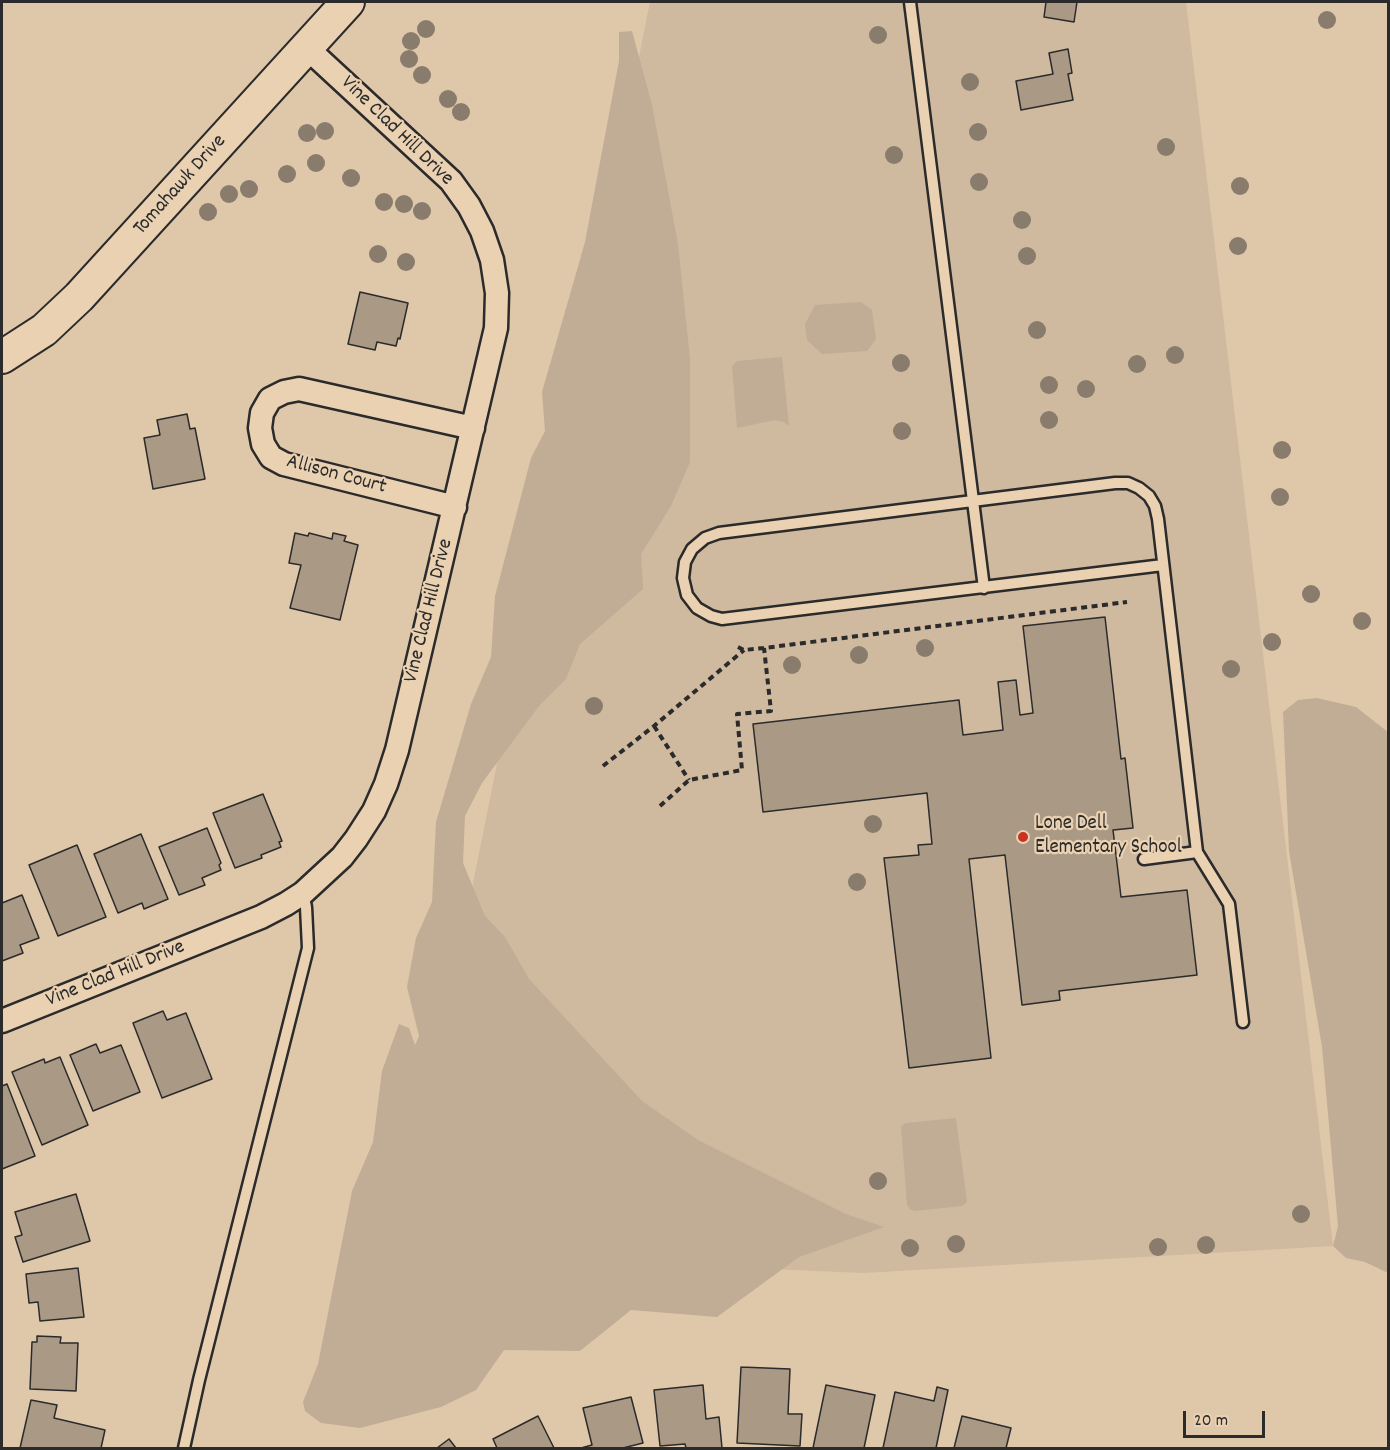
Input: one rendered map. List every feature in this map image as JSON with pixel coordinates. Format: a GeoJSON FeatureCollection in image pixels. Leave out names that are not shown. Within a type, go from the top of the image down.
{"type":"FeatureCollection","features":[{"type":"Feature","properties":{"kind":"street","name":"Tomahawk Drive"},"geometry":{"type":"LineString","coordinates":[[2,357],[44,330],[79,297],[348,2]]}},
{"type":"Feature","properties":{"kind":"street","name":"Vine Clad Hill Drive"},"geometry":{"type":"LineString","coordinates":[[2,1021],[261,917],[303,893],[329,870],[356,839],[374,811],[397,750],[496,328],[497,293],[492,260],[482,231],[469,206],[437,167],[306,48]]}},
{"type":"Feature","properties":{"kind":"street","name":"Allison Court"},"geometry":{"type":"LineString","coordinates":[[455,507],[284,464],[271,457],[263,444],[260,428],[262,413],[270,399],[284,392],[299,389],[473,428]]}},
{"type":"Feature","properties":{"kind":"lane"},"geometry":{"type":"LineString","coordinates":[[910,2],[984,588]]}},
{"type":"Feature","properties":{"kind":"lane"},"geometry":{"type":"LineString","coordinates":[[1162,565],[722,619],[697,608],[687,595],[683,578],[685,562],[692,549],[705,538],[719,533],[1115,483],[1128,483],[1144,492],[1155,506],[1197,852],[1229,904],[1243,1022]]}},
{"type":"Feature","properties":{"kind":"lane"},"geometry":{"type":"LineString","coordinates":[[1144,859],[1197,852]]}},
{"type":"Feature","properties":{"kind":"lane"},"geometry":{"type":"LineString","coordinates":[[184,1449],[199,1380],[308,948],[303,893]]}},
{"type":"Feature","properties":{"kind":"path"},"geometry":{"type":"LineString","coordinates":[[738,647],[744,650],[764,648],[1127,602]]}},
{"type":"Feature","properties":{"kind":"path"},"geometry":{"type":"LineString","coordinates":[[660,806],[689,780],[742,770],[737,714],[771,711],[764,648]]}},
{"type":"Feature","properties":{"kind":"path"},"geometry":{"type":"LineString","coordinates":[[603,766],[744,650]]}},
{"type":"Feature","properties":{"kind":"path"},"geometry":{"type":"LineString","coordinates":[[654,726],[689,780]]}},
{"type":"Feature","properties":{"kind":"shaded area"},"geometry":{"type":"Polygon","coordinates":[[[650,2],[1186,2],[1333,1246],[864,1273],[606,1262],[410,1197],[650,2]]]}},
{"type":"Feature","properties":{"kind":"shaded area"},"geometry":{"type":"Polygon","coordinates":[[[632,31],[652,105],[678,244],[690,359],[690,462],[671,506],[641,554],[643,589],[580,644],[566,679],[539,706],[482,783],[465,816],[463,863],[485,916],[505,937],[529,979],[642,1101],[698,1140],[846,1214],[884,1227],[799,1257],[717,1317],[631,1310],[580,1351],[504,1350],[476,1390],[441,1407],[360,1428],[321,1423],[305,1411],[303,1402],[318,1364],[352,1191],[373,1142],[382,1071],[399,1024],[409,1028],[415,1045],[419,1036],[407,987],[416,938],[432,902],[436,822],[471,704],[491,657],[495,596],[531,458],[545,431],[542,392],[585,242],[619,61],[619,32],[632,31]]]}},
{"type":"Feature","properties":{"kind":"shaded area"},"geometry":{"type":"Polygon","coordinates":[[[861,302],[872,310],[876,339],[867,351],[822,354],[807,340],[805,324],[815,305],[861,302]]]}},
{"type":"Feature","properties":{"kind":"shaded area"},"geometry":{"type":"Polygon","coordinates":[[[782,357],[789,426],[775,420],[737,428],[732,366],[737,361],[782,357]]]}},
{"type":"Feature","properties":{"kind":"shaded area"},"geometry":{"type":"Polygon","coordinates":[[[1317,698],[1356,707],[1388,732],[1388,1273],[1365,1262],[1346,1258],[1333,1246],[1338,1226],[1322,1047],[1289,851],[1283,712],[1298,700],[1317,698]]]}},
{"type":"Feature","properties":{"kind":"shaded area"},"geometry":{"type":"Polygon","coordinates":[[[956,1118],[967,1202],[962,1206],[911,1210],[907,1205],[901,1126],[906,1123],[956,1118]]]}},
{"type":"Feature","properties":{"kind":"building"},"geometry":{"type":"Polygon","coordinates":[[[1046,2],[1077,2],[1074,22],[1044,17],[1046,2]]]}},
{"type":"Feature","properties":{"kind":"building"},"geometry":{"type":"Polygon","coordinates":[[[1068,49],[1072,73],[1068,74],[1073,100],[1021,110],[1016,81],[1053,74],[1049,53],[1068,49]]]}},
{"type":"Feature","properties":{"kind":"building"},"geometry":{"type":"Polygon","coordinates":[[[360,292],[408,303],[400,339],[398,338],[396,346],[377,342],[375,350],[348,344],[360,292]]]}},
{"type":"Feature","properties":{"kind":"building"},"geometry":{"type":"Polygon","coordinates":[[[187,414],[190,429],[195,428],[205,479],[153,489],[144,438],[160,435],[157,420],[187,414]]]}},
{"type":"Feature","properties":{"kind":"building"},"geometry":{"type":"Polygon","coordinates":[[[295,533],[308,536],[309,533],[332,539],[333,533],[346,536],[344,541],[358,545],[340,620],[290,608],[301,565],[289,563],[295,533]]]}},
{"type":"Feature","properties":{"kind":"building","name":"Lone Dell Elementary School"},"geometry":{"type":"Polygon","coordinates":[[[1105,617],[1121,759],[1125,758],[1133,828],[1113,830],[1121,897],[1187,890],[1197,975],[1059,991],[1060,1000],[1022,1005],[1005,855],[969,859],[991,1058],[909,1068],[884,858],[919,855],[918,845],[932,844],[927,793],[763,812],[753,724],[959,700],[963,735],[1003,730],[998,682],[1016,680],[1020,715],[1033,713],[1023,626],[1105,617]]]}},
{"type":"Feature","properties":{"kind":"building"},"geometry":{"type":"Polygon","coordinates":[[[263,794],[282,841],[279,842],[281,847],[261,855],[262,858],[235,868],[213,813],[263,794]]]}},
{"type":"Feature","properties":{"kind":"building"},"geometry":{"type":"Polygon","coordinates":[[[207,828],[221,863],[219,865],[221,870],[202,878],[205,885],[179,895],[159,847],[207,828]]]}},
{"type":"Feature","properties":{"kind":"building"},"geometry":{"type":"Polygon","coordinates":[[[141,834],[168,899],[144,909],[142,903],[118,913],[94,854],[141,834]]]}},
{"type":"Feature","properties":{"kind":"building"},"geometry":{"type":"Polygon","coordinates":[[[77,845],[106,917],[58,936],[29,865],[77,845]]]}},
{"type":"Feature","properties":{"kind":"building"},"geometry":{"type":"Polygon","coordinates":[[[22,895],[39,938],[20,945],[23,953],[2,961],[2,903],[22,895]]]}},
{"type":"Feature","properties":{"kind":"building"},"geometry":{"type":"Polygon","coordinates":[[[163,1011],[167,1020],[186,1013],[212,1079],[162,1098],[133,1023],[163,1011]]]}},
{"type":"Feature","properties":{"kind":"building"},"geometry":{"type":"Polygon","coordinates":[[[96,1044],[100,1053],[121,1045],[140,1092],[93,1111],[70,1055],[96,1044]]]}},
{"type":"Feature","properties":{"kind":"building"},"geometry":{"type":"Polygon","coordinates":[[[60,1057],[88,1125],[42,1145],[12,1072],[44,1059],[45,1063],[60,1057]]]}},
{"type":"Feature","properties":{"kind":"building"},"geometry":{"type":"Polygon","coordinates":[[[7,1084],[35,1156],[2,1169],[2,1086],[7,1084]]]}},
{"type":"Feature","properties":{"kind":"building"},"geometry":{"type":"Polygon","coordinates":[[[76,1194],[90,1241],[23,1262],[15,1237],[22,1235],[15,1212],[76,1194]]]}},
{"type":"Feature","properties":{"kind":"building"},"geometry":{"type":"Polygon","coordinates":[[[78,1268],[84,1317],[40,1321],[38,1302],[29,1303],[26,1274],[78,1268]]]}},
{"type":"Feature","properties":{"kind":"building"},"geometry":{"type":"Polygon","coordinates":[[[37,1336],[61,1337],[60,1343],[78,1343],[76,1391],[30,1389],[32,1342],[37,1342],[37,1336]]]}},
{"type":"Feature","properties":{"kind":"building"},"geometry":{"type":"Polygon","coordinates":[[[741,1367],[790,1369],[788,1414],[802,1414],[800,1446],[737,1443],[741,1367]]]}},
{"type":"Feature","properties":{"kind":"building"},"geometry":{"type":"Polygon","coordinates":[[[703,1385],[706,1419],[719,1417],[722,1448],[686,1448],[685,1444],[660,1446],[654,1390],[703,1385]]]}},
{"type":"Feature","properties":{"kind":"building"},"geometry":{"type":"Polygon","coordinates":[[[826,1385],[875,1395],[864,1448],[813,1448],[826,1385]]]}},
{"type":"Feature","properties":{"kind":"building"},"geometry":{"type":"Polygon","coordinates":[[[937,1387],[948,1390],[936,1448],[883,1448],[895,1392],[934,1401],[937,1387]]]}},
{"type":"Feature","properties":{"kind":"building"},"geometry":{"type":"Polygon","coordinates":[[[631,1397],[643,1443],[623,1448],[581,1448],[592,1445],[583,1408],[631,1397]]]}},
{"type":"Feature","properties":{"kind":"building"},"geometry":{"type":"Polygon","coordinates":[[[31,1400],[57,1405],[54,1418],[105,1430],[101,1448],[20,1448],[31,1400]]]}},
{"type":"Feature","properties":{"kind":"building"},"geometry":{"type":"Polygon","coordinates":[[[538,1416],[554,1448],[497,1448],[493,1439],[538,1416]]]}},
{"type":"Feature","properties":{"kind":"building"},"geometry":{"type":"Polygon","coordinates":[[[962,1416],[1011,1428],[1006,1448],[954,1448],[962,1416]]]}},
{"type":"Feature","properties":{"kind":"building"},"geometry":{"type":"Polygon","coordinates":[[[449,1439],[456,1448],[437,1448],[449,1439]]]}},
{"type":"Feature","properties":{"kind":"place","name":"Lone Dell Elementary School"},"geometry":{"type":"Point","coordinates":[1023,837]}}]}
